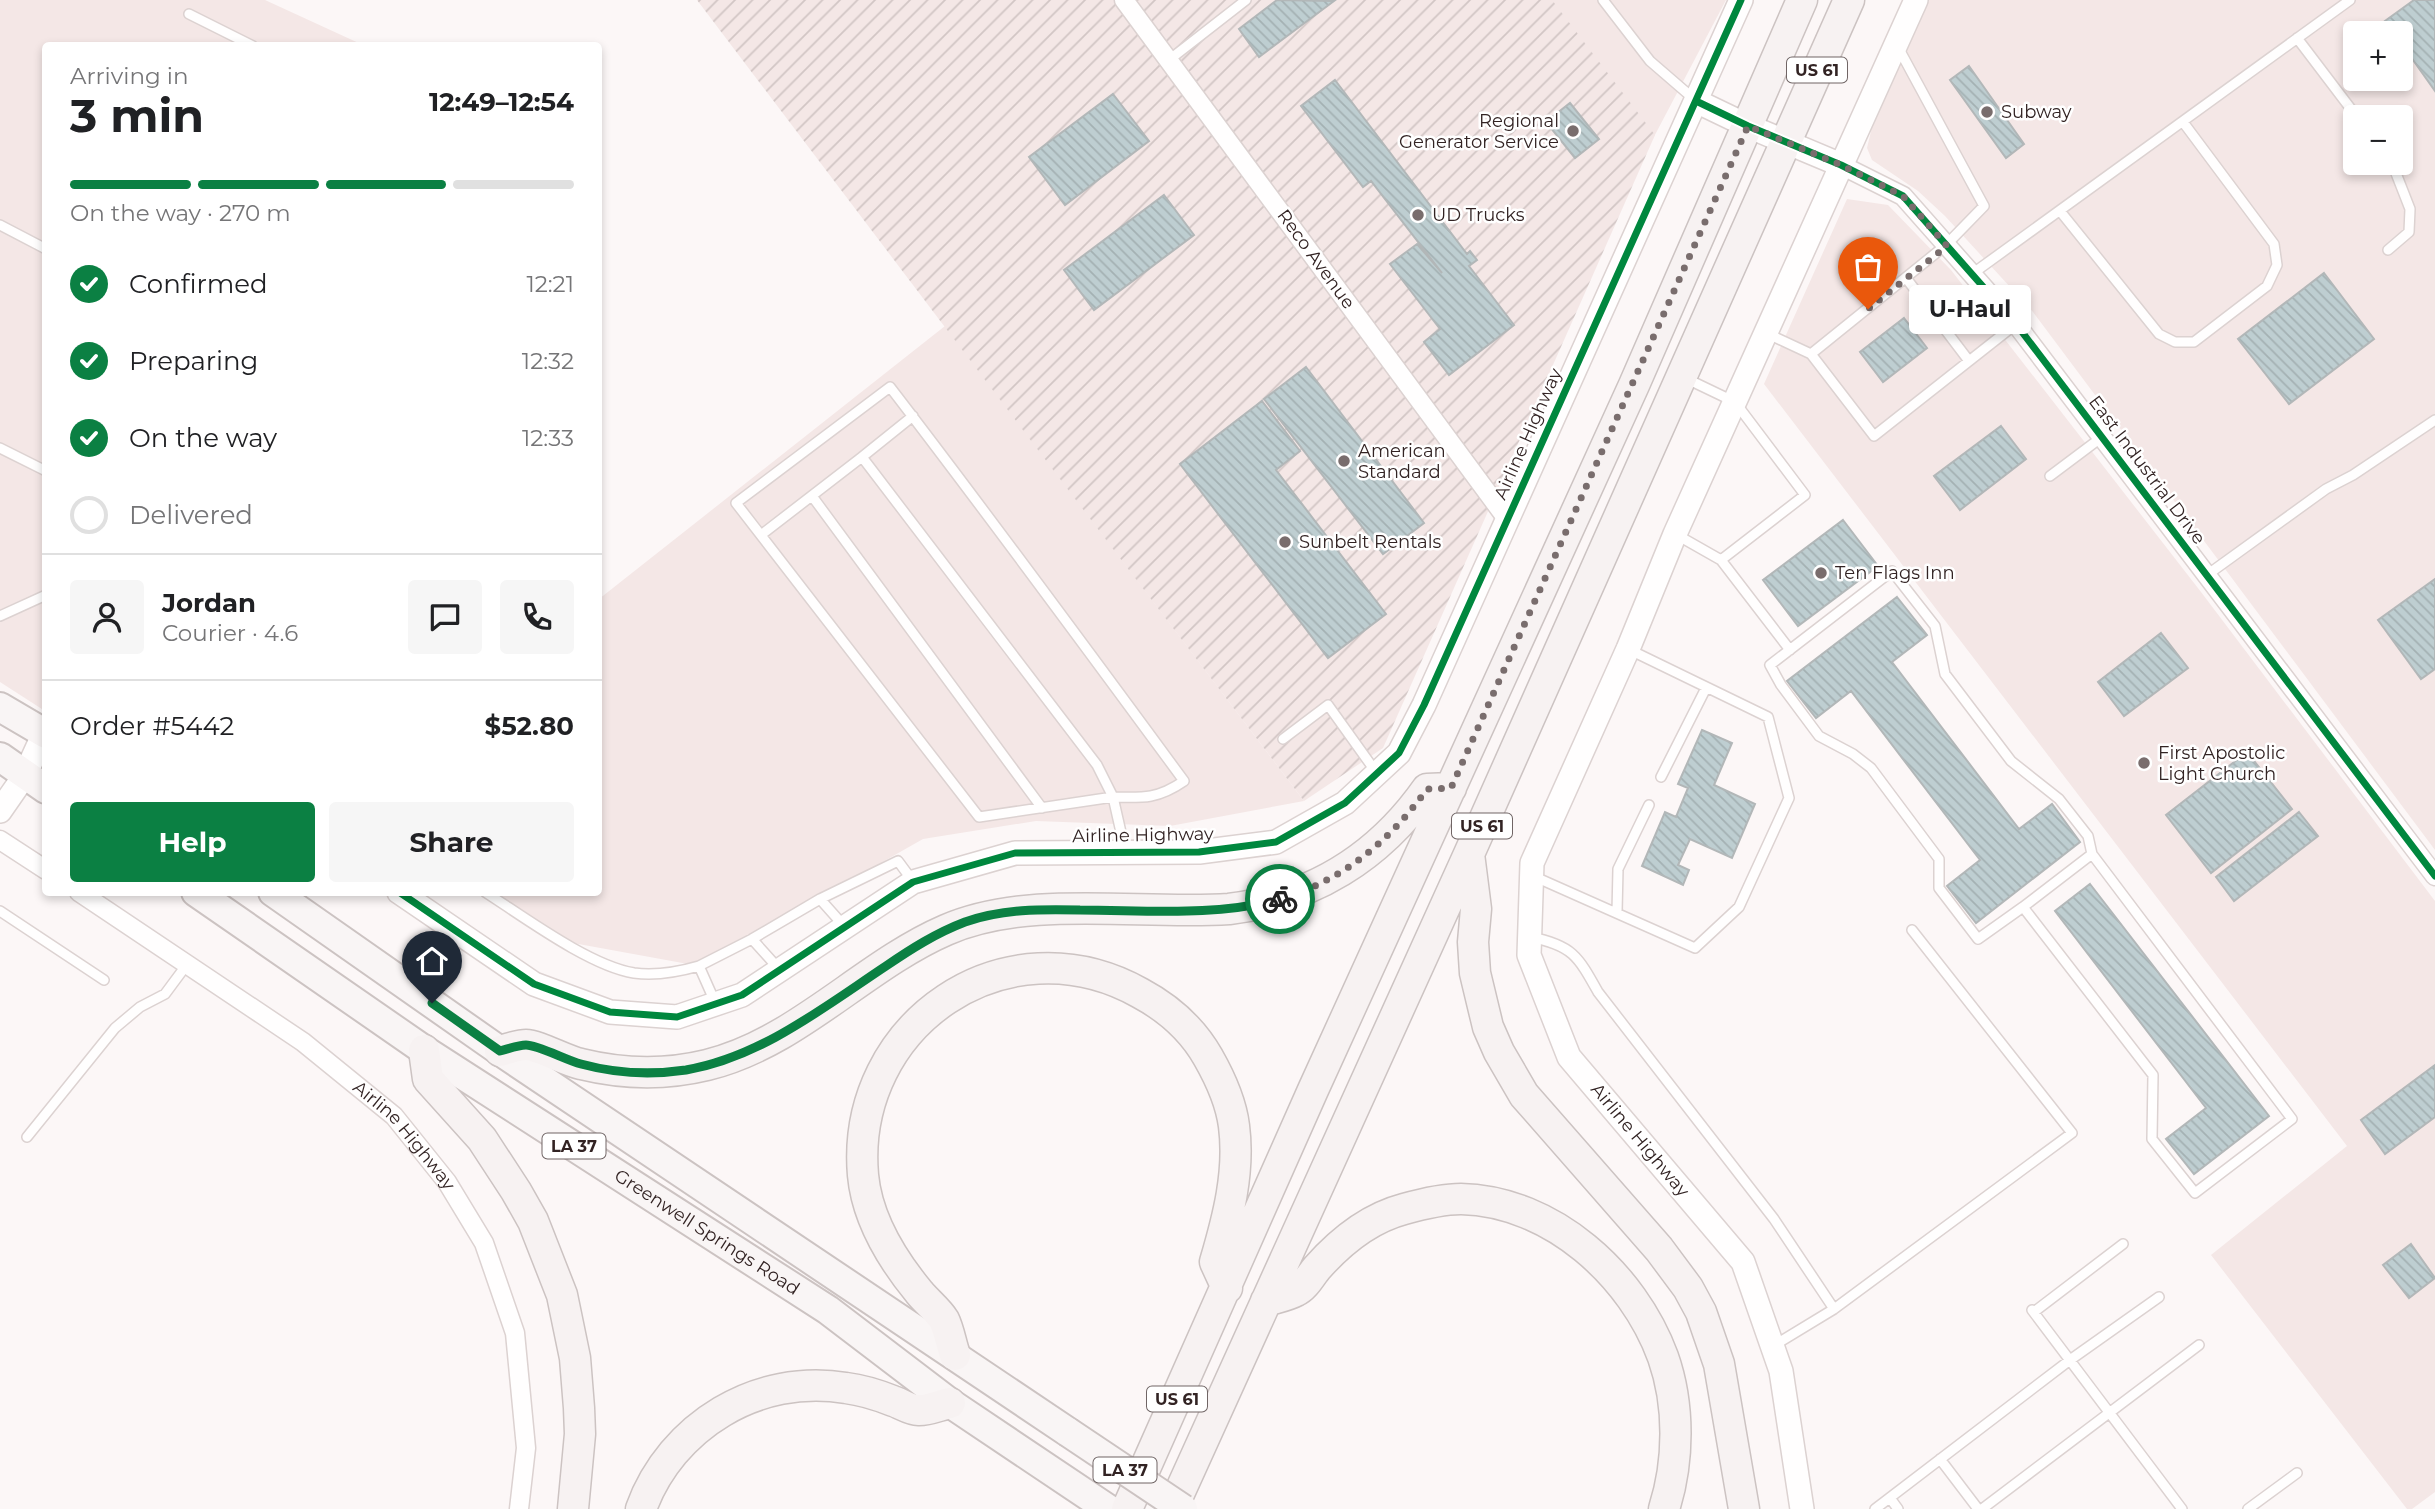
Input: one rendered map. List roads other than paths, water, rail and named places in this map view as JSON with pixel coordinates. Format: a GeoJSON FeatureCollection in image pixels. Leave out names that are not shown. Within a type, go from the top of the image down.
{"type":"FeatureCollection","features":[{"type":"Feature","properties":{"kind":"highway","name":"US 61"},"geometry":{"type":"LineString","coordinates":[[1172,1509],[1469,854],[1680,376],[1766,133],[1802,0]]}},
{"type":"Feature","properties":{"kind":"highway"},"geometry":{"type":"LineString","coordinates":[[1766,133],[1826,0]]}},
{"type":"Feature","properties":{"kind":"highway","name":"US 61"},"geometry":{"type":"LineString","coordinates":[[1127,1509],[1451,788],[1766,133],[1849,0]]}},
{"type":"Feature","properties":{"kind":"highway"},"geometry":{"type":"LineString","coordinates":[[500,1051],[527,1045],[581,1064],[638,1073],[684,1070],[708,1065],[752,1050],[926,940],[984,916],[1045,909],[1229,909],[1264,904],[1313,888],[1365,856],[1390,835],[1427,789],[1451,788]]}},
{"type":"Feature","properties":{"kind":"highway"},"geometry":{"type":"LineString","coordinates":[[1469,854],[1476,909],[1473,942],[1475,974],[1480,1000],[1499,1052],[1524,1095],[1660,1249],[1688,1288],[1701,1312],[1718,1364],[1744,1509]]}},
{"type":"Feature","properties":{"kind":"highway"},"geometry":{"type":"LineString","coordinates":[[955,1356],[944,1319],[928,1304],[895,1261],[876,1224],[863,1177],[863,1129],[878,1077],[904,1036],[921,1018],[963,989],[1010,972],[1037,968],[1066,969],[1097,975],[1126,985],[1170,1012],[1203,1048],[1226,1094],[1234,1124],[1234,1177],[1228,1215],[1215,1262],[1227,1288]]}},
{"type":"Feature","properties":{"kind":"highway"},"geometry":{"type":"LineString","coordinates":[[424,1050],[428,1079],[481,1139],[533,1221],[562,1295],[575,1358],[579,1408],[580,1434],[573,1509]]}},
{"type":"Feature","properties":{"kind":"highway"},"geometry":{"type":"LineString","coordinates":[[1266,1301],[1299,1291],[1340,1244],[1378,1219],[1402,1209],[1460,1199],[1505,1205],[1541,1220],[1562,1231],[1606,1267],[1626,1288],[1653,1334],[1670,1382],[1675,1427],[1675,1464],[1664,1509]]}},
{"type":"Feature","properties":{"kind":"highway"},"geometry":{"type":"LineString","coordinates":[[641,1509],[654,1479],[680,1444],[716,1415],[754,1396],[805,1385],[828,1385],[867,1392],[918,1410],[950,1403]]}},
{"type":"Feature","properties":{"kind":"main road"},"geometry":{"type":"LineString","coordinates":[[0,707],[42,730]]}},
{"type":"Feature","properties":{"kind":"main road"},"geometry":{"type":"LineString","coordinates":[[0,757],[35,782]]}},
{"type":"Feature","properties":{"kind":"main road","name":"Greenwell Springs Road"},"geometry":{"type":"LineString","coordinates":[[202,896],[424,1050],[828,1310],[950,1403],[1108,1509]]}},
{"type":"Feature","properties":{"kind":"main road","name":"Greenwell Springs Road"},"geometry":{"type":"LineString","coordinates":[[279,896],[500,1051],[1183,1509]]}},
{"type":"Feature","properties":{"kind":"street","name":"Reco Avenue"},"geometry":{"type":"LineString","coordinates":[[1124,0],[1507,519]]}},
{"type":"Feature","properties":{"kind":"street","name":"Airline Highway"},"geometry":{"type":"LineString","coordinates":[[413,896],[534,984],[610,1012],[677,1017],[742,995],[913,882],[1015,853],[1199,852],[1276,842],[1345,803],[1399,753],[1424,705],[1741,0]]}},
{"type":"Feature","properties":{"kind":"street","name":"Airline Highway"},"geometry":{"type":"LineString","coordinates":[[1802,1509],[1781,1371],[1743,1262],[1569,1057],[1529,955],[1531,875],[1532,863],[1628,649],[1675,534],[1916,0]]}},
{"type":"Feature","properties":{"kind":"street","name":"East Industrial Drive"},"geometry":{"type":"LineString","coordinates":[[1696,101],[1841,165],[1903,196],[2016,324],[2435,876]]}},
{"type":"Feature","properties":{"kind":"street"},"geometry":{"type":"LineString","coordinates":[[0,811],[35,782],[42,747]]}},
{"type":"Feature","properties":{"kind":"street"},"geometry":{"type":"LineString","coordinates":[[0,840],[42,867]]}},
{"type":"Feature","properties":{"kind":"street","name":"Airline Highway"},"geometry":{"type":"LineString","coordinates":[[85,896],[303,1042],[394,1116],[447,1182],[484,1243],[514,1334],[526,1448],[519,1509]]}},
{"type":"Feature","properties":{"kind":"lane"},"geometry":{"type":"LineString","coordinates":[[1169,60],[1246,0]]}},
{"type":"Feature","properties":{"kind":"lane"},"geometry":{"type":"LineString","coordinates":[[1603,0],[1650,61],[1696,101]]}},
{"type":"Feature","properties":{"kind":"lane"},"geometry":{"type":"LineString","coordinates":[[1972,274],[2350,0]]}},
{"type":"Feature","properties":{"kind":"lane"},"geometry":{"type":"LineString","coordinates":[[189,14],[245,42]]}},
{"type":"Feature","properties":{"kind":"lane"},"geometry":{"type":"LineString","coordinates":[[2297,38],[2348,105]]}},
{"type":"Feature","properties":{"kind":"lane"},"geometry":{"type":"LineString","coordinates":[[1811,355],[1947,246],[1984,206],[1896,44]]}},
{"type":"Feature","properties":{"kind":"lane"},"geometry":{"type":"LineString","coordinates":[[2060,211],[2159,334],[2175,342],[2194,342],[2267,286],[2277,265],[2274,244],[2183,122]]}},
{"type":"Feature","properties":{"kind":"lane"},"geometry":{"type":"LineString","coordinates":[[2388,250],[2409,232],[2410,209],[2397,175]]}},
{"type":"Feature","properties":{"kind":"lane"},"geometry":{"type":"LineString","coordinates":[[0,225],[42,247]]}},
{"type":"Feature","properties":{"kind":"lane"},"geometry":{"type":"LineString","coordinates":[[1906,278],[1969,361]]}},
{"type":"Feature","properties":{"kind":"lane"},"geometry":{"type":"LineString","coordinates":[[1766,333],[1811,355],[1874,436],[2016,324]]}},
{"type":"Feature","properties":{"kind":"lane"},"geometry":{"type":"LineString","coordinates":[[1680,376],[1735,402],[1805,495],[1721,560]]}},
{"type":"Feature","properties":{"kind":"lane"},"geometry":{"type":"LineString","coordinates":[[890,387],[913,416],[1184,781],[1169,791],[1146,799],[1113,797],[979,817],[736,503],[890,387]]}},
{"type":"Feature","properties":{"kind":"lane"},"geometry":{"type":"LineString","coordinates":[[761,535],[913,416]]}},
{"type":"Feature","properties":{"kind":"lane"},"geometry":{"type":"LineString","coordinates":[[2207,575],[2326,489],[2353,475],[2435,420]]}},
{"type":"Feature","properties":{"kind":"lane"},"geometry":{"type":"LineString","coordinates":[[2050,476],[2102,437]]}},
{"type":"Feature","properties":{"kind":"lane"},"geometry":{"type":"LineString","coordinates":[[0,448],[42,469]]}},
{"type":"Feature","properties":{"kind":"lane"},"geometry":{"type":"LineString","coordinates":[[862,457],[1097,765],[1113,797],[1125,852]]}},
{"type":"Feature","properties":{"kind":"lane"},"geometry":{"type":"LineString","coordinates":[[812,496],[1042,808]]}},
{"type":"Feature","properties":{"kind":"lane"},"geometry":{"type":"LineString","coordinates":[[1675,534],[1721,560],[1790,650]]}},
{"type":"Feature","properties":{"kind":"lane"},"geometry":{"type":"LineString","coordinates":[[2023,907],[2154,1075],[2152,1139],[2195,1193],[2292,1119],[2092,854],[2088,836],[2059,799],[2011,761],[1945,674],[1934,626],[1892,571],[1770,665],[1781,685],[1819,736],[1853,754],[1871,768],[1938,859],[1939,888],[1978,940],[2092,854]]}},
{"type":"Feature","properties":{"kind":"lane"},"geometry":{"type":"LineString","coordinates":[[0,616],[42,597]]}},
{"type":"Feature","properties":{"kind":"lane"},"geometry":{"type":"LineString","coordinates":[[1531,875],[1695,948],[1739,907],[1790,798],[1768,717],[1628,649]]}},
{"type":"Feature","properties":{"kind":"lane"},"geometry":{"type":"LineString","coordinates":[[1661,777],[1706,688]]}},
{"type":"Feature","properties":{"kind":"lane"},"geometry":{"type":"LineString","coordinates":[[1283,739],[1328,705],[1377,773]]}},
{"type":"Feature","properties":{"kind":"lane"},"geometry":{"type":"LineString","coordinates":[[1617,912],[1618,869],[1649,805]]}},
{"type":"Feature","properties":{"kind":"lane"},"geometry":{"type":"LineString","coordinates":[[491,896],[588,956],[634,973],[673,973],[699,967],[820,899],[898,861],[913,882]]}},
{"type":"Feature","properties":{"kind":"lane"},"geometry":{"type":"LineString","coordinates":[[820,899],[845,927]]}},
{"type":"Feature","properties":{"kind":"lane"},"geometry":{"type":"LineString","coordinates":[[0,911],[104,980]]}},
{"type":"Feature","properties":{"kind":"lane"},"geometry":{"type":"LineString","coordinates":[[1771,1346],[1834,1310],[2072,1133],[1912,930]]}},
{"type":"Feature","properties":{"kind":"lane"},"geometry":{"type":"LineString","coordinates":[[1529,936],[1556,942],[1580,959],[1598,992],[1774,1219],[1834,1310]]}},
{"type":"Feature","properties":{"kind":"lane"},"geometry":{"type":"LineString","coordinates":[[752,939],[780,970]]}},
{"type":"Feature","properties":{"kind":"lane"},"geometry":{"type":"LineString","coordinates":[[27,1137],[115,1028],[140,1007],[165,994],[188,963]]}},
{"type":"Feature","properties":{"kind":"lane"},"geometry":{"type":"LineString","coordinates":[[699,967],[716,1004]]}},
{"type":"Feature","properties":{"kind":"lane"},"geometry":{"type":"LineString","coordinates":[[2123,1244],[2033,1311],[2182,1509]]}},
{"type":"Feature","properties":{"kind":"lane"},"geometry":{"type":"LineString","coordinates":[[1875,1509],[2070,1360],[2158,1297]]}},
{"type":"Feature","properties":{"kind":"lane"},"geometry":{"type":"LineString","coordinates":[[1940,1459],[1980,1509],[2199,1345]]}},
{"type":"Feature","properties":{"kind":"lane"},"geometry":{"type":"LineString","coordinates":[[2248,1509],[2297,1473]]}},
{"type":"Feature","properties":{"kind":"lane"},"geometry":{"type":"LineString","coordinates":[[1890,1498],[1898,1509]]}},
{"type":"Feature","properties":{"kind":"place","name":"Subway"},"geometry":{"type":"Point","coordinates":[1987,112]}},
{"type":"Feature","properties":{"kind":"place","name":"Regional Generator Service"},"geometry":{"type":"Point","coordinates":[1573,131]}},
{"type":"Feature","properties":{"kind":"place","name":"UD Trucks"},"geometry":{"type":"Point","coordinates":[1418,215]}},
{"type":"Feature","properties":{"kind":"place","name":"U-Haul"},"geometry":{"type":"Point","coordinates":[1868,309]}},
{"type":"Feature","properties":{"kind":"place","name":"American Standard"},"geometry":{"type":"Point","coordinates":[1344,461]}},
{"type":"Feature","properties":{"kind":"place","name":"Sunbelt Rentals"},"geometry":{"type":"Point","coordinates":[1285,542]}},
{"type":"Feature","properties":{"kind":"place","name":"Ten Flags Inn"},"geometry":{"type":"Point","coordinates":[1821,573]}},
{"type":"Feature","properties":{"kind":"place","name":"First Apostolic Light Church"},"geometry":{"type":"Point","coordinates":[2144,763]}}]}
